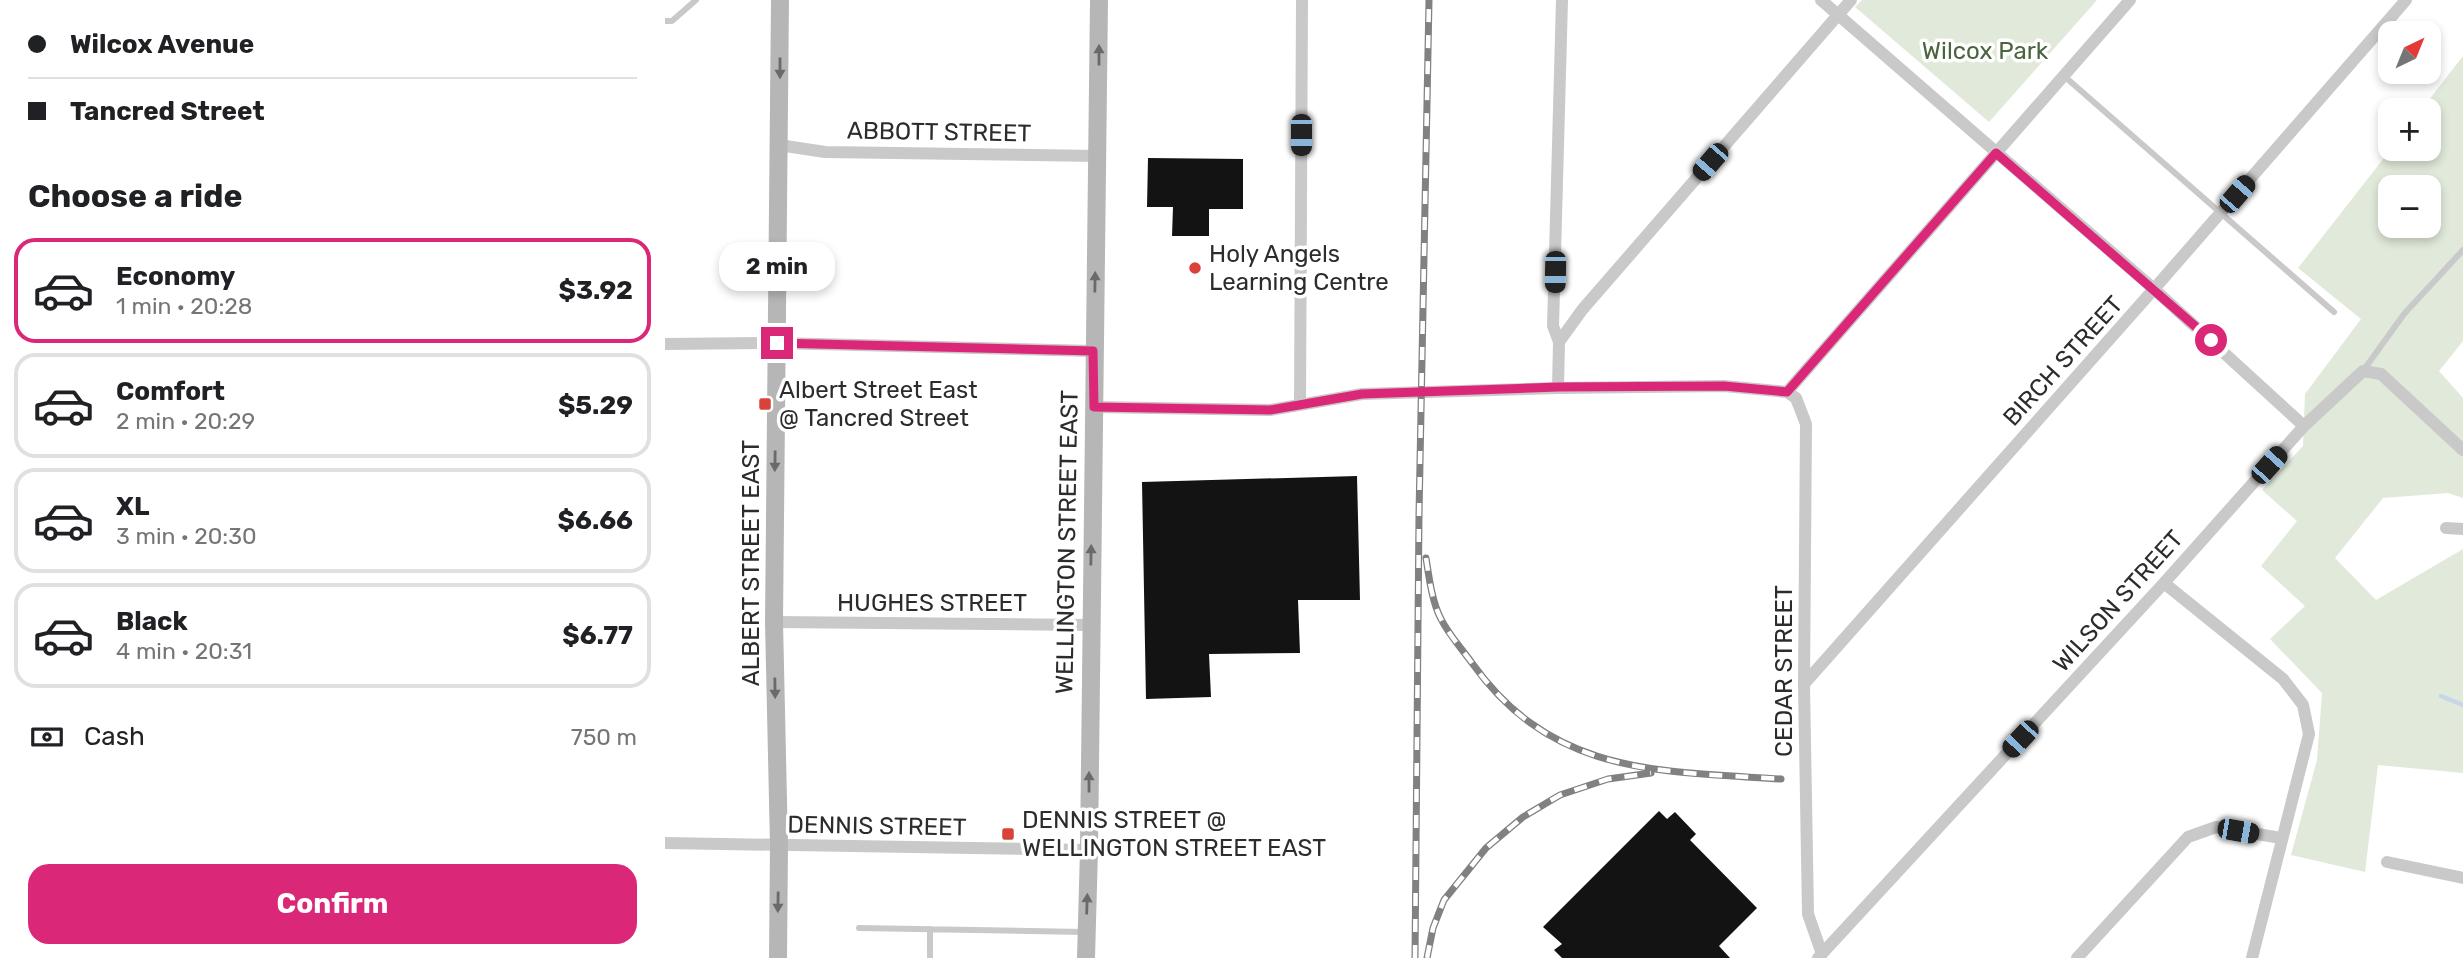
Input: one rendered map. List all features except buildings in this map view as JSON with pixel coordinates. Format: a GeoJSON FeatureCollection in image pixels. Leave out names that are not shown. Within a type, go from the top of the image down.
{"type":"FeatureCollection","features":[{"type":"Feature","properties":{"kind":"main road","name":"ALBERT STREET EAST"},"geometry":{"type":"LineString","coordinates":[[778,958],[779,845],[774,622],[780,0]]}},
{"type":"Feature","properties":{"kind":"main road","name":"WELLINGTON STREET EAST"},"geometry":{"type":"LineString","coordinates":[[1086,958],[1099,0]]}},
{"type":"Feature","properties":{"kind":"street"},"geometry":{"type":"LineString","coordinates":[[1300,405],[1302,0]]}},
{"type":"Feature","properties":{"kind":"street"},"geometry":{"type":"LineString","coordinates":[[1558,387],[1559,342],[1553,326],[1562,0]]}},
{"type":"Feature","properties":{"kind":"street"},"geometry":{"type":"LineString","coordinates":[[1821,0],[2154,289],[2304,426]]}},
{"type":"Feature","properties":{"kind":"street"},"geometry":{"type":"LineString","coordinates":[[1559,342],[1581,310],[1851,0]]}},
{"type":"Feature","properties":{"kind":"street"},"geometry":{"type":"LineString","coordinates":[[1094,407],[1270,410],[1362,394],[1558,387],[1724,386],[1787,392],[2130,0]]}},
{"type":"Feature","properties":{"kind":"street","name":"BIRCH STREET"},"geometry":{"type":"LineString","coordinates":[[1804,684],[2406,0]]}},
{"type":"Feature","properties":{"kind":"street","name":"ABBOTT STREET"},"geometry":{"type":"LineString","coordinates":[[779,145],[825,152],[1098,156]]}},
{"type":"Feature","properties":{"kind":"street"},"geometry":{"type":"LineString","coordinates":[[665,344],[777,343],[1093,351]]}},
{"type":"Feature","properties":{"kind":"street"},"geometry":{"type":"LineString","coordinates":[[2363,371],[2381,374],[2463,450]]}},
{"type":"Feature","properties":{"kind":"street","name":"WILSON STREET"},"geometry":{"type":"LineString","coordinates":[[1820,956],[2164,583],[2304,426],[2363,371]]}},
{"type":"Feature","properties":{"kind":"street","name":"CEDAR STREET"},"geometry":{"type":"LineString","coordinates":[[1787,392],[1796,398],[1806,424],[1804,684],[1808,914],[1820,956]]}},
{"type":"Feature","properties":{"kind":"street"},"geometry":{"type":"LineString","coordinates":[[2446,528],[2463,529]]}},
{"type":"Feature","properties":{"kind":"street"},"geometry":{"type":"LineString","coordinates":[[2164,583],[2283,679],[2303,705],[2309,734],[2252,958]]}},
{"type":"Feature","properties":{"kind":"street","name":"HUGHES STREET"},"geometry":{"type":"LineString","coordinates":[[774,622],[1090,625]]}},
{"type":"Feature","properties":{"kind":"street"},"geometry":{"type":"LineString","coordinates":[[2077,958],[2188,837],[2216,827],[2281,838]]}},
{"type":"Feature","properties":{"kind":"street","name":"DENNIS STREET"},"geometry":{"type":"LineString","coordinates":[[665,843],[1089,850]]}},
{"type":"Feature","properties":{"kind":"street"},"geometry":{"type":"LineString","coordinates":[[2387,862],[2463,878]]}},
{"type":"Feature","properties":{"kind":"lane"},"geometry":{"type":"LineString","coordinates":[[665,21],[672,21],[696,0]]}},
{"type":"Feature","properties":{"kind":"lane"},"geometry":{"type":"LineString","coordinates":[[2064,76],[2334,312]]}},
{"type":"Feature","properties":{"kind":"lane"},"geometry":{"type":"LineString","coordinates":[[2363,371],[2403,314],[2463,250]]}},
{"type":"Feature","properties":{"kind":"lane"},"geometry":{"type":"LineString","coordinates":[[859,928],[1086,932]]}},
{"type":"Feature","properties":{"kind":"lane"},"geometry":{"type":"LineString","coordinates":[[930,929],[930,958]]}},
{"type":"Feature","properties":{"kind":"green space","name":"Wilcox Park"},"geometry":{"type":"Polygon","coordinates":[[[1862,0],[2097,0],[1989,122],[1855,7],[1862,0]]]}},
{"type":"Feature","properties":{"kind":"green space"},"geometry":{"type":"Polygon","coordinates":[[[2463,56],[2463,341],[2439,371],[2463,398],[2463,498],[2448,493],[2383,498],[2335,558],[2376,600],[2463,549],[2463,773],[2378,765],[2365,872],[2291,855],[2317,760],[2322,693],[2270,639],[2305,606],[2261,566],[2297,521],[2262,490],[2303,446],[2305,394],[2361,319],[2298,268],[2382,161],[2441,161],[2441,98],[2430,98],[2463,56]]]}},
{"type":"Feature","properties":{"kind":"waterway"},"geometry":{"type":"LineString","coordinates":[[2441,696],[2463,705]]}},
{"type":"Feature","properties":{"kind":"railway"},"geometry":{"type":"LineString","coordinates":[[1415,958],[1419,514],[1429,0]]}},
{"type":"Feature","properties":{"kind":"railway"},"geometry":{"type":"LineString","coordinates":[[1426,558],[1435,605],[1448,631],[1503,700],[1537,727],[1572,747],[1610,760],[1692,773],[1781,779]]}},
{"type":"Feature","properties":{"kind":"railway"},"geometry":{"type":"LineString","coordinates":[[1427,958],[1433,928],[1444,900],[1486,848],[1523,817],[1560,795],[1608,779],[1651,773]]}},
{"type":"Feature","properties":{"kind":"place","name":"Holy Angels Learning Centre"},"geometry":{"type":"Point","coordinates":[1195,268]}},
{"type":"Feature","properties":{"kind":"place","name":"Albert Street East @ Tancred Street"},"geometry":{"type":"Point","coordinates":[765,404]}},
{"type":"Feature","properties":{"kind":"place","name":"DENNIS STREET @ WELLINGTON STREET EAST"},"geometry":{"type":"Point","coordinates":[1008,834]}},
{"type":"Feature","properties":{"kind":"route"},"geometry":{"type":"LineString","coordinates":[[777,343],[1093,351],[1094,407],[1270,410],[1362,394],[1558,387],[1724,386],[1787,392],[1996,153],[2211,340]]}}]}
